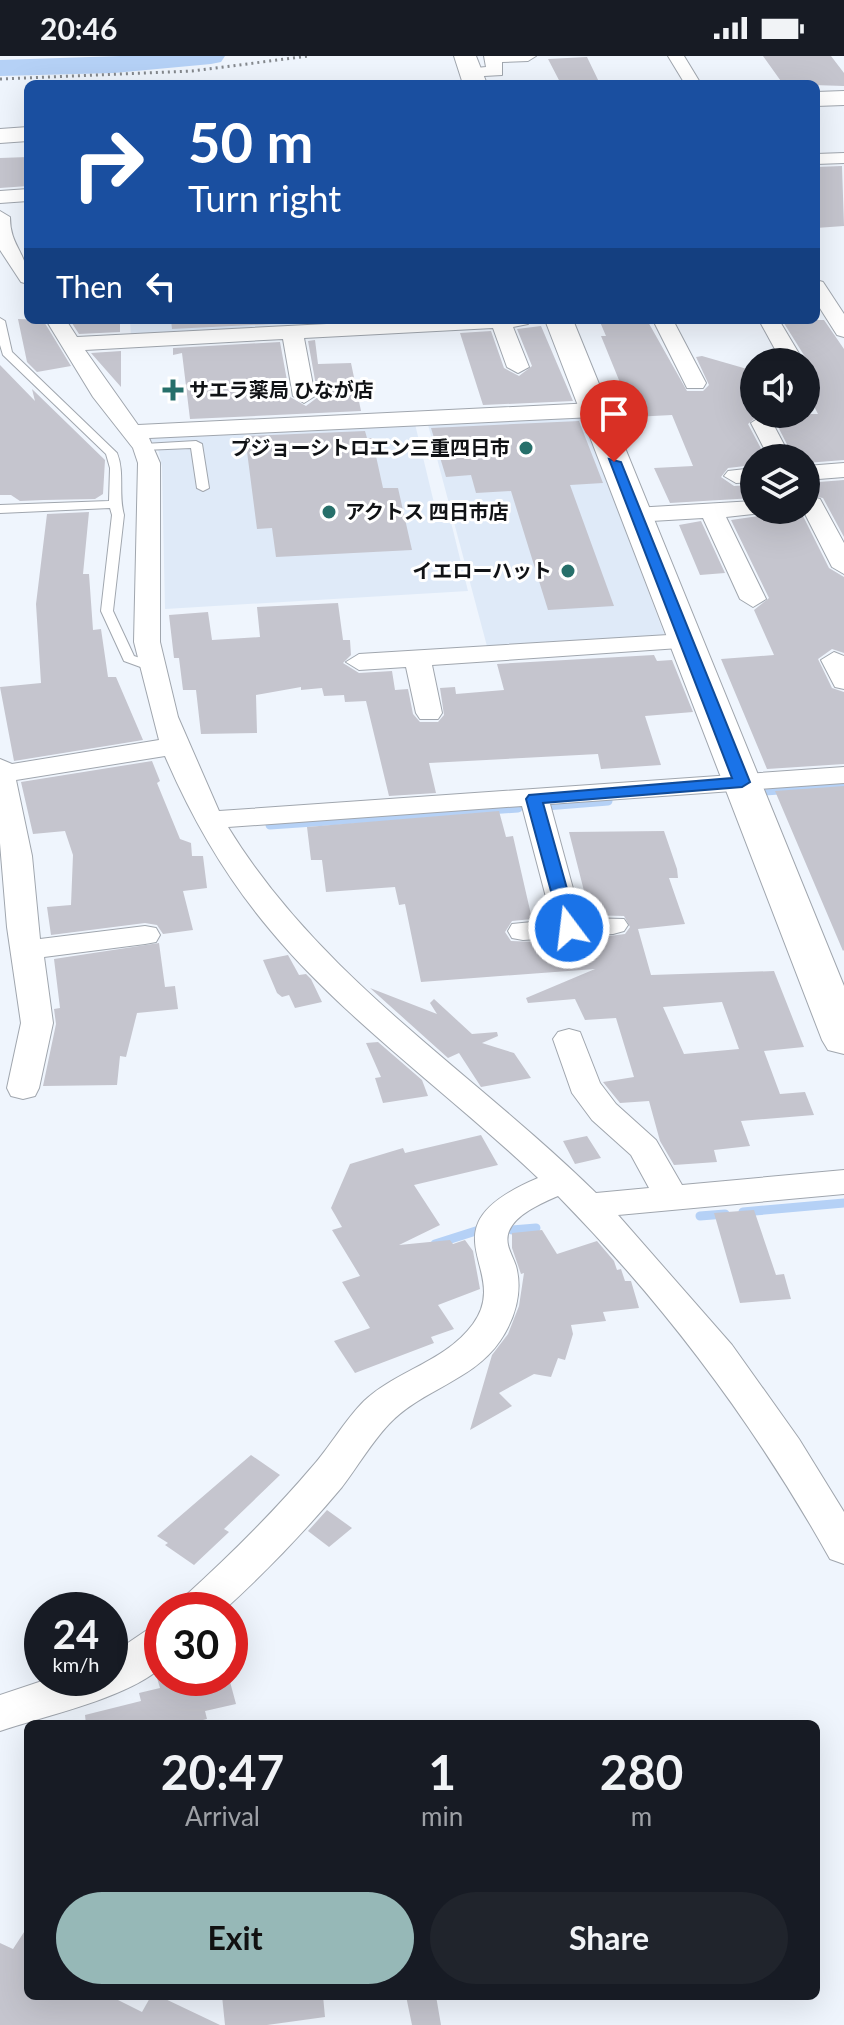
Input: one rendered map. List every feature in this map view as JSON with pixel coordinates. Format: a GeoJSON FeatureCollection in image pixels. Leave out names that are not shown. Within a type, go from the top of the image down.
{"type":"FeatureCollection","features":[{"type":"Feature","properties":{"kind":"street"},"geometry":{"type":"LineString","coordinates":[[471,71],[496,71],[492,57],[528,56]]}},
{"type":"Feature","properties":{"kind":"street"},"geometry":{"type":"LineString","coordinates":[[676,56],[691,80]]}},
{"type":"Feature","properties":{"kind":"street"},"geometry":{"type":"LineString","coordinates":[[820,99],[844,98]]}},
{"type":"Feature","properties":{"kind":"street"},"geometry":{"type":"LineString","coordinates":[[0,136],[24,134]]}},
{"type":"Feature","properties":{"kind":"street"},"geometry":{"type":"LineString","coordinates":[[820,159],[844,158]]}},
{"type":"Feature","properties":{"kind":"street"},"geometry":{"type":"LineString","coordinates":[[0,197],[24,195]]}},
{"type":"Feature","properties":{"kind":"street"},"geometry":{"type":"LineString","coordinates":[[0,217],[3,247],[24,273]]}},
{"type":"Feature","properties":{"kind":"street"},"geometry":{"type":"LineString","coordinates":[[829,306],[844,331]]}},
{"type":"Feature","properties":{"kind":"street"},"geometry":{"type":"LineString","coordinates":[[58,324],[104,397],[138,439],[149,463],[147,642],[151,666],[173,746],[209,820],[277,920],[386,1026],[576,1194],[626,1243],[715,1351],[796,1465],[844,1548]]}},
{"type":"Feature","properties":{"kind":"street"},"geometry":{"type":"LineString","coordinates":[[70,344],[444,324]]}},
{"type":"Feature","properties":{"kind":"street"},"geometry":{"type":"LineString","coordinates":[[502,324],[518,367]]}},
{"type":"Feature","properties":{"kind":"street"},"geometry":{"type":"LineString","coordinates":[[561,324],[844,1040]]}},
{"type":"Feature","properties":{"kind":"street"},"geometry":{"type":"LineString","coordinates":[[665,324],[695,383]]}},
{"type":"Feature","properties":{"kind":"street"},"geometry":{"type":"LineString","coordinates":[[771,324],[785,348]]}},
{"type":"Feature","properties":{"kind":"street"},"geometry":{"type":"LineString","coordinates":[[292,332],[304,396]]}},
{"type":"Feature","properties":{"kind":"street"},"geometry":{"type":"LineString","coordinates":[[138,439],[594,410]]}},
{"type":"Feature","properties":{"kind":"street"},"geometry":{"type":"LineString","coordinates":[[820,472],[844,470]]}},
{"type":"Feature","properties":{"kind":"street"},"geometry":{"type":"LineString","coordinates":[[634,515],[740,509]]}},
{"type":"Feature","properties":{"kind":"street"},"geometry":{"type":"LineString","coordinates":[[711,510],[753,599]]}},
{"type":"Feature","properties":{"kind":"street"},"geometry":{"type":"LineString","coordinates":[[820,511],[844,567]]}},
{"type":"Feature","properties":{"kind":"street"},"geometry":{"type":"LineString","coordinates":[[359,662],[685,642]]}},
{"type":"Feature","properties":{"kind":"street"},"geometry":{"type":"LineString","coordinates":[[417,658],[429,713]]}},
{"type":"Feature","properties":{"kind":"street"},"geometry":{"type":"LineString","coordinates":[[23,1088],[37,1023],[22,927],[17,856],[1,771],[173,746]]}},
{"type":"Feature","properties":{"kind":"street"},"geometry":{"type":"LineString","coordinates":[[209,820],[844,775]]}},
{"type":"Feature","properties":{"kind":"street"},"geometry":{"type":"LineString","coordinates":[[534,799],[569,928]]}},
{"type":"Feature","properties":{"kind":"street"},"geometry":{"type":"LineString","coordinates":[[523,931],[613,925]]}},
{"type":"Feature","properties":{"kind":"street"},"geometry":{"type":"LineString","coordinates":[[28,950],[145,935]]}},
{"type":"Feature","properties":{"kind":"street"},"geometry":{"type":"LineString","coordinates":[[569,1039],[584,1085],[604,1112],[644,1148],[671,1197]]}},
{"type":"Feature","properties":{"kind":"street"},"geometry":{"type":"LineString","coordinates":[[217,1592],[320,1486],[378,1410],[472,1354],[492,1326],[500,1303],[498,1265],[490,1245],[492,1233],[501,1219],[533,1193],[671,1197],[844,1182]]}},
{"type":"Feature","properties":{"kind":"street"},"geometry":{"type":"LineString","coordinates":[[0,1713],[51,1696]]}},
{"type":"Feature","properties":{"kind":"lane"},"geometry":{"type":"LineString","coordinates":[[0,321],[7,353],[111,453],[118,465],[114,504],[118,515],[107,611],[129,658],[151,666]]}},
{"type":"Feature","properties":{"kind":"lane"},"geometry":{"type":"LineString","coordinates":[[138,439],[196,444],[203,488]]}},
{"type":"Feature","properties":{"kind":"lane"},"geometry":{"type":"LineString","coordinates":[[0,509],[114,504]]}},
{"type":"Feature","properties":{"kind":"path"},"geometry":{"type":"LineString","coordinates":[[0,79],[192,71],[309,56]]}},
{"type":"Feature","properties":{"kind":"shaded area"},"geometry":{"type":"Polygon","coordinates":[[[130,324],[375,324],[131,337],[130,324]]]}},
{"type":"Feature","properties":{"kind":"shaded area"},"geometry":{"type":"Polygon","coordinates":[[[582,413],[666,639],[488,650],[427,421],[582,413]]]}},
{"type":"Feature","properties":{"kind":"shaded area"},"geometry":{"type":"Polygon","coordinates":[[[415,424],[434,503],[447,506],[468,591],[165,609],[162,467],[159,452],[147,434],[415,424]]]}},
{"type":"Feature","properties":{"kind":"building"},"geometry":{"type":"Polygon","coordinates":[[[763,56],[831,56],[844,73],[844,86],[820,85],[820,80],[780,80],[763,56]]]}},
{"type":"Feature","properties":{"kind":"building"},"geometry":{"type":"Polygon","coordinates":[[[587,57],[598,80],[559,80],[548,59],[587,57]]]}},
{"type":"Feature","properties":{"kind":"building"},"geometry":{"type":"Polygon","coordinates":[[[24,157],[24,186],[0,188],[0,158],[24,157]]]}},
{"type":"Feature","properties":{"kind":"building"},"geometry":{"type":"Polygon","coordinates":[[[842,166],[844,226],[820,228],[820,167],[842,166]]]}},
{"type":"Feature","properties":{"kind":"building"},"geometry":{"type":"Polygon","coordinates":[[[18,319],[24,319],[24,324],[45,324],[71,366],[37,372],[27,362],[18,319]]]}},
{"type":"Feature","properties":{"kind":"building"},"geometry":{"type":"Polygon","coordinates":[[[820,320],[824,320],[844,349],[844,460],[820,462],[820,444],[787,444],[779,428],[820,428],[820,348],[800,348],[784,324],[820,324],[820,320]]]}},
{"type":"Feature","properties":{"kind":"building"},"geometry":{"type":"Polygon","coordinates":[[[73,324],[120,324],[120,332],[79,334],[73,324]]]}},
{"type":"Feature","properties":{"kind":"building"},"geometry":{"type":"Polygon","coordinates":[[[171,324],[272,324],[172,329],[171,324]]]}},
{"type":"Feature","properties":{"kind":"building"},"geometry":{"type":"Polygon","coordinates":[[[601,324],[649,324],[687,391],[703,391],[709,385],[696,357],[740,367],[740,428],[750,428],[759,444],[740,444],[740,467],[728,468],[721,477],[734,486],[740,486],[740,499],[670,503],[654,468],[693,466],[672,415],[634,417],[601,336],[606,336],[601,324]]]}},
{"type":"Feature","properties":{"kind":"building"},"geometry":{"type":"Polygon","coordinates":[[[541,326],[573,401],[483,405],[460,333],[491,331],[504,368],[519,376],[532,366],[517,329],[541,326]]]}},
{"type":"Feature","properties":{"kind":"building"},"geometry":{"type":"Polygon","coordinates":[[[315,340],[318,364],[351,363],[361,411],[190,419],[182,353],[173,355],[173,348],[280,342],[290,397],[306,406],[318,397],[308,341],[315,340]]]}},
{"type":"Feature","properties":{"kind":"building"},"geometry":{"type":"Polygon","coordinates":[[[121,351],[121,387],[91,353],[121,351]]]}},
{"type":"Feature","properties":{"kind":"building"},"geometry":{"type":"Polygon","coordinates":[[[0,365],[35,401],[32,389],[105,460],[103,494],[95,499],[20,501],[11,495],[0,495],[0,365]]]}},
{"type":"Feature","properties":{"kind":"building"},"geometry":{"type":"Polygon","coordinates":[[[579,421],[603,483],[570,485],[614,606],[548,610],[511,491],[476,493],[471,475],[446,477],[431,428],[579,421]]]}},
{"type":"Feature","properties":{"kind":"building","name":"アクトス 四日市店"},"geometry":{"type":"Polygon","coordinates":[[[365,431],[367,438],[372,438],[383,488],[398,488],[412,550],[276,557],[272,528],[257,529],[245,436],[365,431]]]}},
{"type":"Feature","properties":{"kind":"building"},"geometry":{"type":"Polygon","coordinates":[[[844,480],[844,537],[820,497],[820,482],[844,480]]]}},
{"type":"Feature","properties":{"kind":"building"},"geometry":{"type":"Polygon","coordinates":[[[89,512],[83,574],[89,574],[93,630],[101,629],[108,677],[116,677],[143,740],[14,761],[0,687],[41,683],[36,604],[47,514],[89,512]]]}},
{"type":"Feature","properties":{"kind":"building"},"geometry":{"type":"Polygon","coordinates":[[[740,519],[740,524],[807,524],[829,568],[844,577],[844,653],[832,649],[818,659],[832,688],[844,692],[844,764],[767,769],[721,659],[774,655],[754,610],[769,598],[731,520],[740,519]]]}},
{"type":"Feature","properties":{"kind":"building"},"geometry":{"type":"Polygon","coordinates":[[[701,521],[725,573],[700,575],[679,525],[701,521]]]}},
{"type":"Feature","properties":{"kind":"building"},"geometry":{"type":"Polygon","coordinates":[[[338,603],[343,640],[350,640],[351,655],[343,663],[359,673],[392,671],[395,690],[408,689],[413,714],[420,722],[438,722],[444,715],[440,688],[455,687],[456,694],[504,690],[497,664],[654,655],[657,661],[672,660],[693,712],[645,716],[661,765],[601,769],[598,754],[429,763],[436,793],[389,796],[366,701],[345,702],[344,695],[324,696],[322,688],[301,690],[301,687],[256,695],[257,733],[201,734],[196,690],[183,690],[179,658],[174,658],[169,615],[208,612],[212,640],[260,637],[257,607],[338,603]]]}},
{"type":"Feature","properties":{"kind":"building"},"geometry":{"type":"Polygon","coordinates":[[[152,761],[160,781],[157,783],[180,839],[191,843],[192,856],[203,856],[207,888],[183,891],[193,930],[163,934],[157,925],[145,923],[51,935],[47,907],[71,905],[73,855],[65,831],[33,834],[21,782],[152,761]]]}},
{"type":"Feature","properties":{"kind":"building"},"geometry":{"type":"Polygon","coordinates":[[[844,786],[844,950],[843,951],[775,791],[844,786]]]}},
{"type":"Feature","properties":{"kind":"building"},"geometry":{"type":"Polygon","coordinates":[[[499,811],[506,837],[513,836],[532,919],[512,921],[505,932],[511,941],[538,942],[540,947],[588,943],[586,939],[625,934],[630,927],[624,916],[584,915],[578,891],[584,891],[569,832],[664,831],[678,878],[669,878],[685,924],[638,929],[651,975],[774,971],[804,1047],[764,1051],[780,1094],[805,1092],[814,1115],[741,1121],[750,1146],[714,1150],[717,1162],[674,1165],[660,1141],[649,1101],[620,1103],[603,1082],[634,1077],[616,1018],[585,1020],[575,999],[528,1003],[526,998],[595,969],[421,982],[405,904],[399,905],[395,887],[326,892],[322,860],[311,860],[307,827],[499,811]],[[722,1002],[663,1007],[684,1054],[739,1049],[722,1002]]]}},
{"type":"Feature","properties":{"kind":"building"},"geometry":{"type":"Polygon","coordinates":[[[159,943],[165,987],[175,986],[178,1009],[137,1013],[126,1057],[120,1056],[117,1085],[43,1086],[56,1024],[54,1009],[60,1008],[54,959],[159,943]]]}},
{"type":"Feature","properties":{"kind":"building"},"geometry":{"type":"Polygon","coordinates":[[[288,955],[299,975],[306,974],[311,979],[322,1002],[295,1008],[289,995],[282,997],[277,993],[263,960],[288,955]]]}},
{"type":"Feature","properties":{"kind":"building"},"geometry":{"type":"Polygon","coordinates":[[[370,988],[437,1014],[430,1003],[434,999],[472,1034],[497,1032],[498,1036],[482,1043],[514,1053],[531,1078],[481,1087],[459,1053],[448,1058],[370,988]]]}},
{"type":"Feature","properties":{"kind":"building"},"geometry":{"type":"Polygon","coordinates":[[[378,1042],[422,1080],[428,1096],[383,1103],[375,1078],[381,1077],[366,1043],[378,1042]]]}},
{"type":"Feature","properties":{"kind":"building"},"geometry":{"type":"Polygon","coordinates":[[[481,1135],[498,1165],[414,1185],[440,1225],[399,1245],[450,1240],[453,1244],[465,1240],[473,1251],[480,1289],[438,1305],[454,1329],[431,1337],[434,1343],[355,1373],[334,1341],[370,1328],[342,1282],[360,1276],[332,1230],[342,1227],[331,1208],[350,1164],[403,1148],[405,1153],[481,1135]]]}},
{"type":"Feature","properties":{"kind":"building"},"geometry":{"type":"Polygon","coordinates":[[[587,1136],[601,1158],[575,1164],[563,1141],[587,1136]]]}},
{"type":"Feature","properties":{"kind":"building"},"geometry":{"type":"Polygon","coordinates":[[[754,1210],[776,1275],[784,1274],[791,1299],[740,1303],[714,1213],[754,1210]]]}},
{"type":"Feature","properties":{"kind":"building"},"geometry":{"type":"Polygon","coordinates":[[[542,1230],[557,1254],[597,1241],[614,1261],[617,1270],[621,1269],[625,1281],[631,1281],[639,1308],[603,1312],[606,1321],[571,1325],[573,1334],[565,1360],[558,1358],[551,1377],[534,1374],[499,1393],[512,1406],[470,1430],[492,1355],[508,1334],[519,1306],[524,1273],[521,1274],[512,1248],[512,1233],[542,1230]]]}},
{"type":"Feature","properties":{"kind":"building"},"geometry":{"type":"Polygon","coordinates":[[[251,1455],[280,1475],[224,1529],[229,1532],[194,1565],[165,1545],[168,1543],[157,1536],[251,1455]]]}},
{"type":"Feature","properties":{"kind":"building"},"geometry":{"type":"Polygon","coordinates":[[[327,1510],[352,1528],[329,1547],[308,1531],[327,1510]]]}},
{"type":"Feature","properties":{"kind":"building"},"geometry":{"type":"Polygon","coordinates":[[[144,1692],[144,1696],[234,1696],[236,1704],[205,1711],[207,1719],[203,1720],[86,1720],[85,1715],[141,1701],[139,1693],[144,1692]]]}},
{"type":"Feature","properties":{"kind":"building"},"geometry":{"type":"Polygon","coordinates":[[[24,1932],[24,2000],[118,2000],[142,2012],[149,2000],[167,2000],[220,2025],[0,2025],[0,1943],[13,1949],[24,1932]]]}},
{"type":"Feature","properties":{"kind":"building"},"geometry":{"type":"Polygon","coordinates":[[[222,2000],[323,2000],[325,2017],[267,2025],[225,2025],[222,2000]]]}},
{"type":"Feature","properties":{"kind":"building"},"geometry":{"type":"Polygon","coordinates":[[[407,2000],[437,2000],[441,2025],[412,2025],[407,2000]]]}},
{"type":"Feature","properties":{"kind":"waterway"},"geometry":{"type":"LineString","coordinates":[[0,68],[114,65],[211,56]]}},
{"type":"Feature","properties":{"kind":"waterway"},"geometry":{"type":"LineString","coordinates":[[820,787],[844,785]]}},
{"type":"Feature","properties":{"kind":"waterway"},"geometry":{"type":"LineString","coordinates":[[820,787],[832,786]]}},
{"type":"Feature","properties":{"kind":"waterway"},"geometry":{"type":"LineString","coordinates":[[765,791],[820,787]]}},
{"type":"Feature","properties":{"kind":"waterway"},"geometry":{"type":"LineString","coordinates":[[806,788],[820,787]]}},
{"type":"Feature","properties":{"kind":"waterway"},"geometry":{"type":"LineString","coordinates":[[546,806],[608,801]]}},
{"type":"Feature","properties":{"kind":"waterway"},"geometry":{"type":"LineString","coordinates":[[270,825],[518,808]]}},
{"type":"Feature","properties":{"kind":"waterway"},"geometry":{"type":"LineString","coordinates":[[743,1212],[844,1203]]}},
{"type":"Feature","properties":{"kind":"waterway"},"geometry":{"type":"LineString","coordinates":[[700,1216],[725,1214]]}},
{"type":"Feature","properties":{"kind":"waterway"},"geometry":{"type":"LineString","coordinates":[[512,1230],[536,1228]]}},
{"type":"Feature","properties":{"kind":"waterway"},"geometry":{"type":"LineString","coordinates":[[435,1244],[479,1230]]}},
{"type":"Feature","properties":{"kind":"place","name":"サエラ薬局 ひなが店"},"geometry":{"type":"Point","coordinates":[173,390]}},
{"type":"Feature","properties":{"kind":"place","name":"プジョーシトロエン三重四日市"},"geometry":{"type":"Point","coordinates":[526,448]}},
{"type":"Feature","properties":{"kind":"place","name":"アクトス 四日市店"},"geometry":{"type":"Point","coordinates":[329,512]}},
{"type":"Feature","properties":{"kind":"place","name":"イエローハット"},"geometry":{"type":"Point","coordinates":[568,571]}},
{"type":"Feature","properties":{"kind":"route"},"geometry":{"type":"LineString","coordinates":[[569,928],[534,799],[742,782],[614,462]]}}]}
